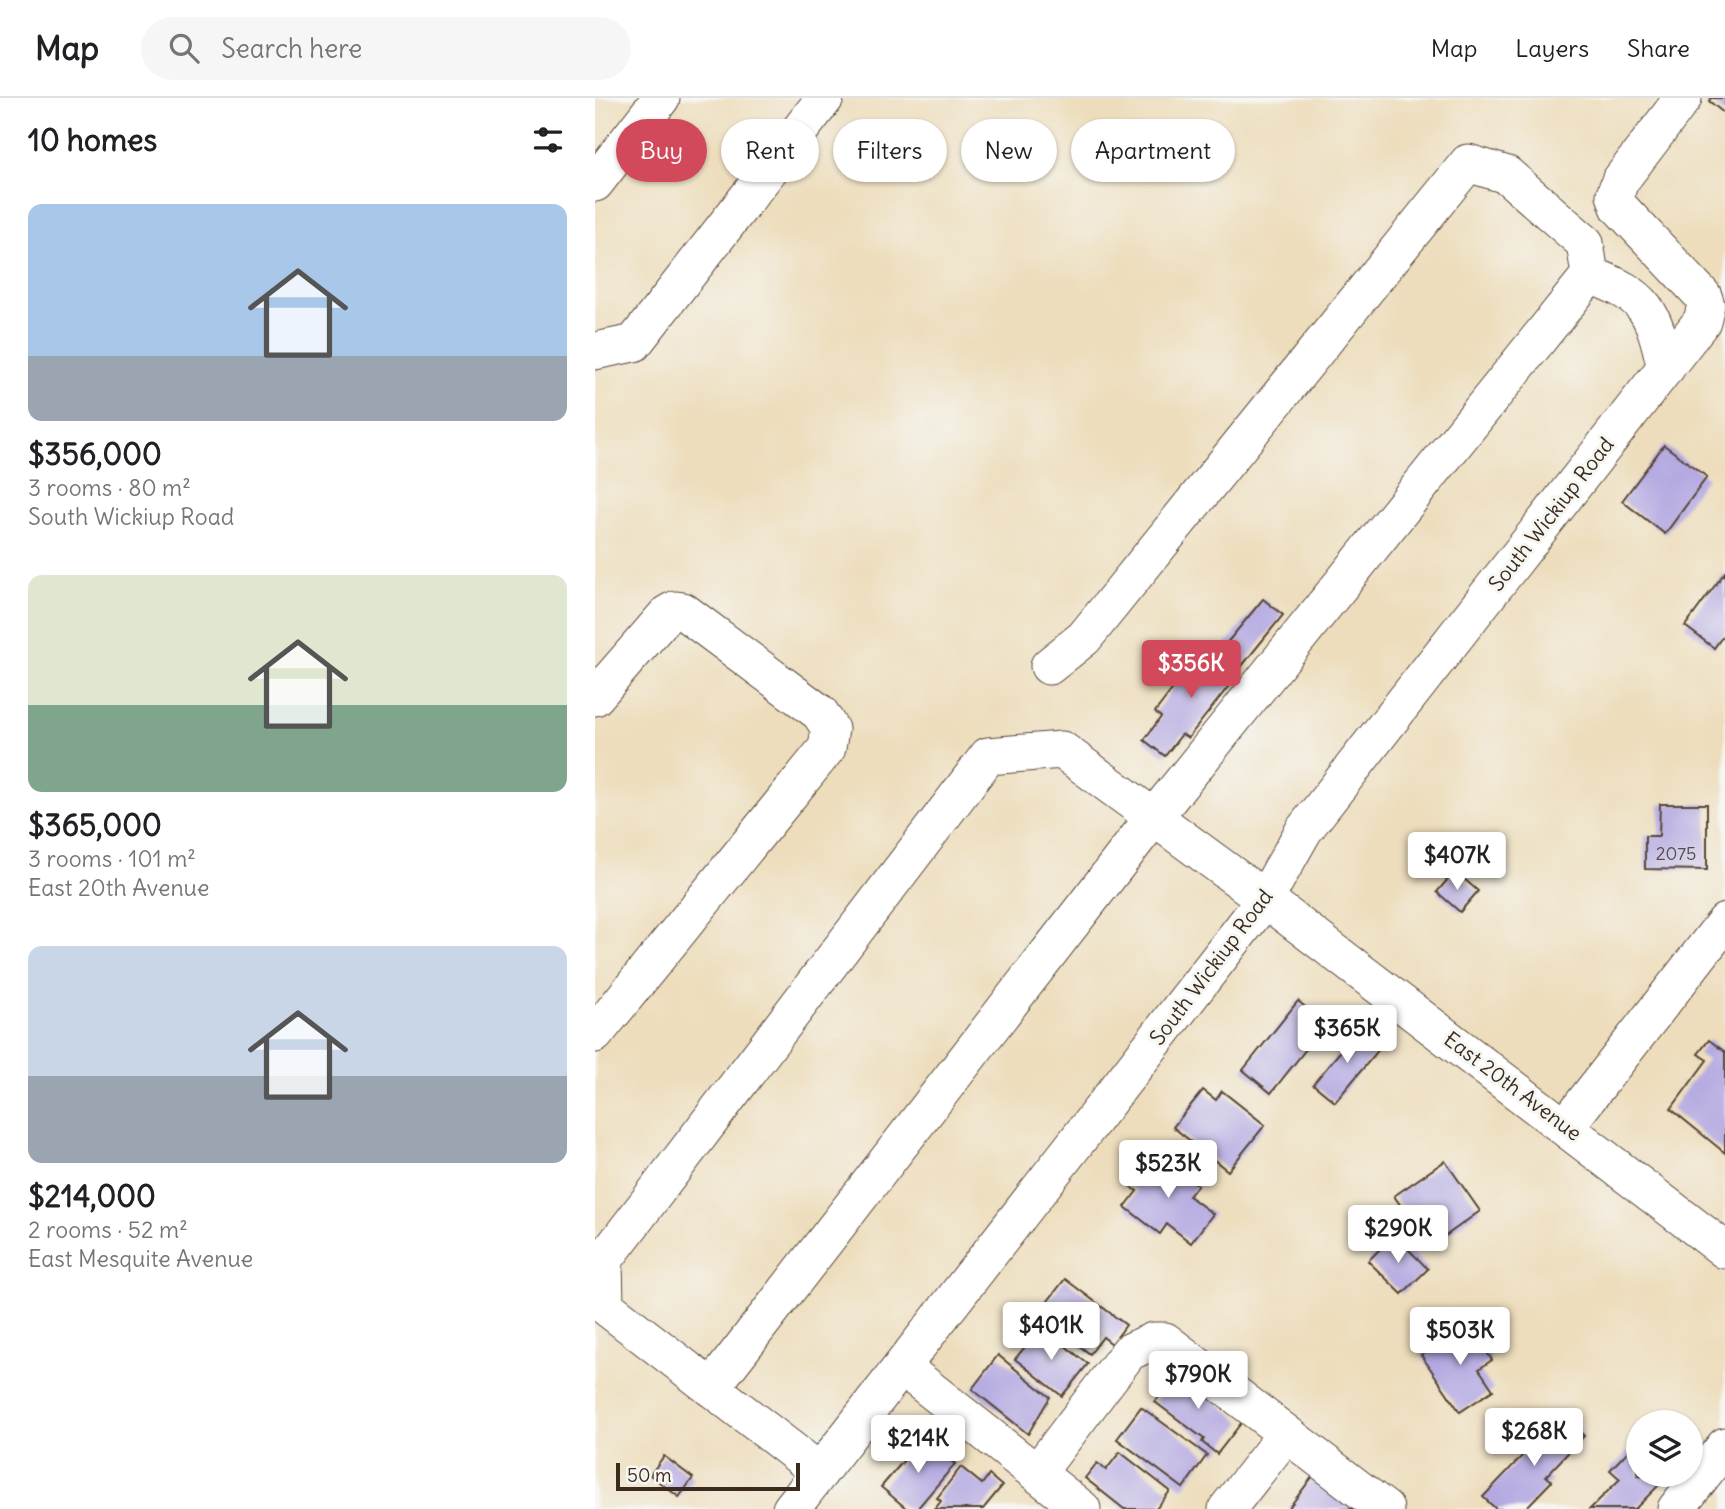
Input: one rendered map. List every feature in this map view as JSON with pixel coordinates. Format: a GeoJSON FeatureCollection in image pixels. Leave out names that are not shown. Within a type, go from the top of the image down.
{"type":"FeatureCollection","features":[{"type":"Feature","properties":{"kind":"street"},"geometry":{"type":"LineString","coordinates":[[595,183],[661,98]]}},
{"type":"Feature","properties":{"kind":"street"},"geometry":{"type":"LineString","coordinates":[[595,351],[634,343],[825,98]]}},
{"type":"Feature","properties":{"kind":"street"},"geometry":{"type":"LineString","coordinates":[[1683,98],[1620,181],[1615,195],[1619,207],[1703,296],[1714,329]]}},
{"type":"Feature","properties":{"kind":"street"},"geometry":{"type":"LineString","coordinates":[[805,1497],[711,1388],[1154,817],[1590,275],[1585,243],[1507,175],[1468,163],[1084,638],[1049,666]]}},
{"type":"Feature","properties":{"kind":"street"},"geometry":{"type":"LineString","coordinates":[[1590,275],[1626,289],[1654,320],[1666,368]]}},
{"type":"Feature","properties":{"kind":"street","name":"South Wickiup Road"},"geometry":{"type":"LineString","coordinates":[[805,1497],[901,1367],[1265,899],[1304,830],[1666,368],[1714,329]]}},
{"type":"Feature","properties":{"kind":"street"},"geometry":{"type":"LineString","coordinates":[[595,697],[667,614],[674,610],[683,611],[820,713],[830,729],[827,748],[595,1034]]}},
{"type":"Feature","properties":{"kind":"street","name":"East 20th Avenue"},"geometry":{"type":"LineString","coordinates":[[711,1388],[605,1306],[604,1260],[988,756],[1062,750],[1265,899],[1566,1126],[1725,1250]]}},
{"type":"Feature","properties":{"kind":"street"},"geometry":{"type":"LineString","coordinates":[[1566,1126],[1725,922]]}},
{"type":"Feature","properties":{"kind":"street"},"geometry":{"type":"LineString","coordinates":[[1037,1473],[1129,1352],[1153,1341],[1165,1341],[1385,1509]]}},
{"type":"Feature","properties":{"kind":"street"},"geometry":{"type":"LineString","coordinates":[[901,1367],[1083,1509]]}},
{"type":"Feature","properties":{"kind":"street"},"geometry":{"type":"LineString","coordinates":[[1227,1509],[1286,1434]]}},
{"type":"Feature","properties":{"kind":"street"},"geometry":{"type":"LineString","coordinates":[[1676,1509],[1725,1446]]}},
{"type":"Feature","properties":{"kind":"building"},"geometry":{"type":"Polygon","coordinates":[[[1711,98],[1725,98],[1725,114],[1709,101],[1711,98]]]}},
{"type":"Feature","properties":{"kind":"building"},"geometry":{"type":"Polygon","coordinates":[[[1664,445],[1707,477],[1665,534],[1622,501],[1664,445]]]}},
{"type":"Feature","properties":{"kind":"building"},"geometry":{"type":"Polygon","coordinates":[[[1725,572],[1725,633],[1714,648],[1685,626],[1725,572]]]}},
{"type":"Feature","properties":{"kind":"building"},"geometry":{"type":"Polygon","coordinates":[[[1263,599],[1283,615],[1241,667],[1221,650],[1263,599]]]}},
{"type":"Feature","properties":{"kind":"building"},"geometry":{"type":"Polygon","coordinates":[[[1205,647],[1239,673],[1188,738],[1182,734],[1165,756],[1144,740],[1161,717],[1155,712],[1205,647]]]}},
{"type":"Feature","properties":{"kind":"building"},"geometry":{"type":"Polygon","coordinates":[[[1660,804],[1707,804],[1707,870],[1645,869],[1645,836],[1659,836],[1660,804]]]}},
{"type":"Feature","properties":{"kind":"building"},"geometry":{"type":"Polygon","coordinates":[[[1455,871],[1478,891],[1460,912],[1437,892],[1455,871]]]}},
{"type":"Feature","properties":{"kind":"building"},"geometry":{"type":"Polygon","coordinates":[[[1298,1001],[1326,1024],[1271,1093],[1243,1070],[1298,1001]]]}},
{"type":"Feature","properties":{"kind":"building"},"geometry":{"type":"Polygon","coordinates":[[[1359,1029],[1381,1047],[1335,1102],[1313,1084],[1359,1029]]]}},
{"type":"Feature","properties":{"kind":"building"},"geometry":{"type":"Polygon","coordinates":[[[1709,1040],[1725,1052],[1725,1153],[1671,1109],[1707,1060],[1698,1054],[1709,1040]]]}},
{"type":"Feature","properties":{"kind":"building"},"geometry":{"type":"Polygon","coordinates":[[[1203,1090],[1216,1100],[1222,1091],[1265,1125],[1228,1171],[1173,1127],[1203,1090]]]}},
{"type":"Feature","properties":{"kind":"building"},"geometry":{"type":"Polygon","coordinates":[[[1156,1153],[1198,1185],[1189,1196],[1213,1214],[1191,1243],[1167,1224],[1160,1234],[1125,1207],[1137,1191],[1130,1186],[1156,1153]]]}},
{"type":"Feature","properties":{"kind":"building"},"geometry":{"type":"Polygon","coordinates":[[[1445,1161],[1480,1211],[1430,1247],[1394,1196],[1445,1161]]]}},
{"type":"Feature","properties":{"kind":"building"},"geometry":{"type":"Polygon","coordinates":[[[1394,1235],[1428,1269],[1402,1294],[1368,1261],[1394,1235]]]}},
{"type":"Feature","properties":{"kind":"building"},"geometry":{"type":"Polygon","coordinates":[[[1065,1279],[1126,1325],[1112,1344],[1103,1337],[1090,1354],[1038,1314],[1065,1279]]]}},
{"type":"Feature","properties":{"kind":"building"},"geometry":{"type":"Polygon","coordinates":[[[1467,1323],[1492,1360],[1479,1369],[1493,1390],[1460,1412],[1421,1355],[1467,1323]]]}},
{"type":"Feature","properties":{"kind":"building"},"geometry":{"type":"Polygon","coordinates":[[[1041,1327],[1088,1364],[1062,1396],[1015,1359],[1041,1327]]]}},
{"type":"Feature","properties":{"kind":"building"},"geometry":{"type":"Polygon","coordinates":[[[998,1355],[1050,1397],[1028,1434],[972,1389],[998,1355]]]}},
{"type":"Feature","properties":{"kind":"building"},"geometry":{"type":"Polygon","coordinates":[[[1172,1366],[1242,1422],[1217,1454],[1202,1442],[1204,1439],[1155,1402],[1170,1382],[1163,1377],[1172,1366]]]}},
{"type":"Feature","properties":{"kind":"building"},"geometry":{"type":"Polygon","coordinates":[[[1141,1407],[1207,1455],[1183,1488],[1117,1439],[1141,1407]]]}},
{"type":"Feature","properties":{"kind":"building"},"geometry":{"type":"Polygon","coordinates":[[[1562,1414],[1584,1436],[1546,1476],[1552,1481],[1525,1509],[1496,1509],[1483,1497],[1562,1414]]]}},
{"type":"Feature","properties":{"kind":"building"},"geometry":{"type":"Polygon","coordinates":[[[923,1438],[955,1464],[917,1509],[907,1509],[881,1487],[923,1438]]]}},
{"type":"Feature","properties":{"kind":"building"},"geometry":{"type":"Polygon","coordinates":[[[1120,1452],[1170,1491],[1156,1509],[1124,1509],[1085,1478],[1097,1463],[1106,1470],[1120,1452]]]}},
{"type":"Feature","properties":{"kind":"building"},"geometry":{"type":"Polygon","coordinates":[[[1626,1453],[1626,1487],[1657,1487],[1635,1509],[1590,1509],[1620,1479],[1610,1470],[1626,1453]]]}},
{"type":"Feature","properties":{"kind":"building"},"geometry":{"type":"Polygon","coordinates":[[[664,1456],[693,1478],[679,1497],[650,1475],[664,1456]]]}},
{"type":"Feature","properties":{"kind":"building"},"geometry":{"type":"Polygon","coordinates":[[[961,1467],[982,1484],[989,1475],[1002,1486],[983,1509],[935,1509],[941,1501],[937,1498],[961,1467]]]}},
{"type":"Feature","properties":{"kind":"building"},"geometry":{"type":"Polygon","coordinates":[[[1313,1476],[1358,1509],[1288,1509],[1313,1476]]]}}]}
